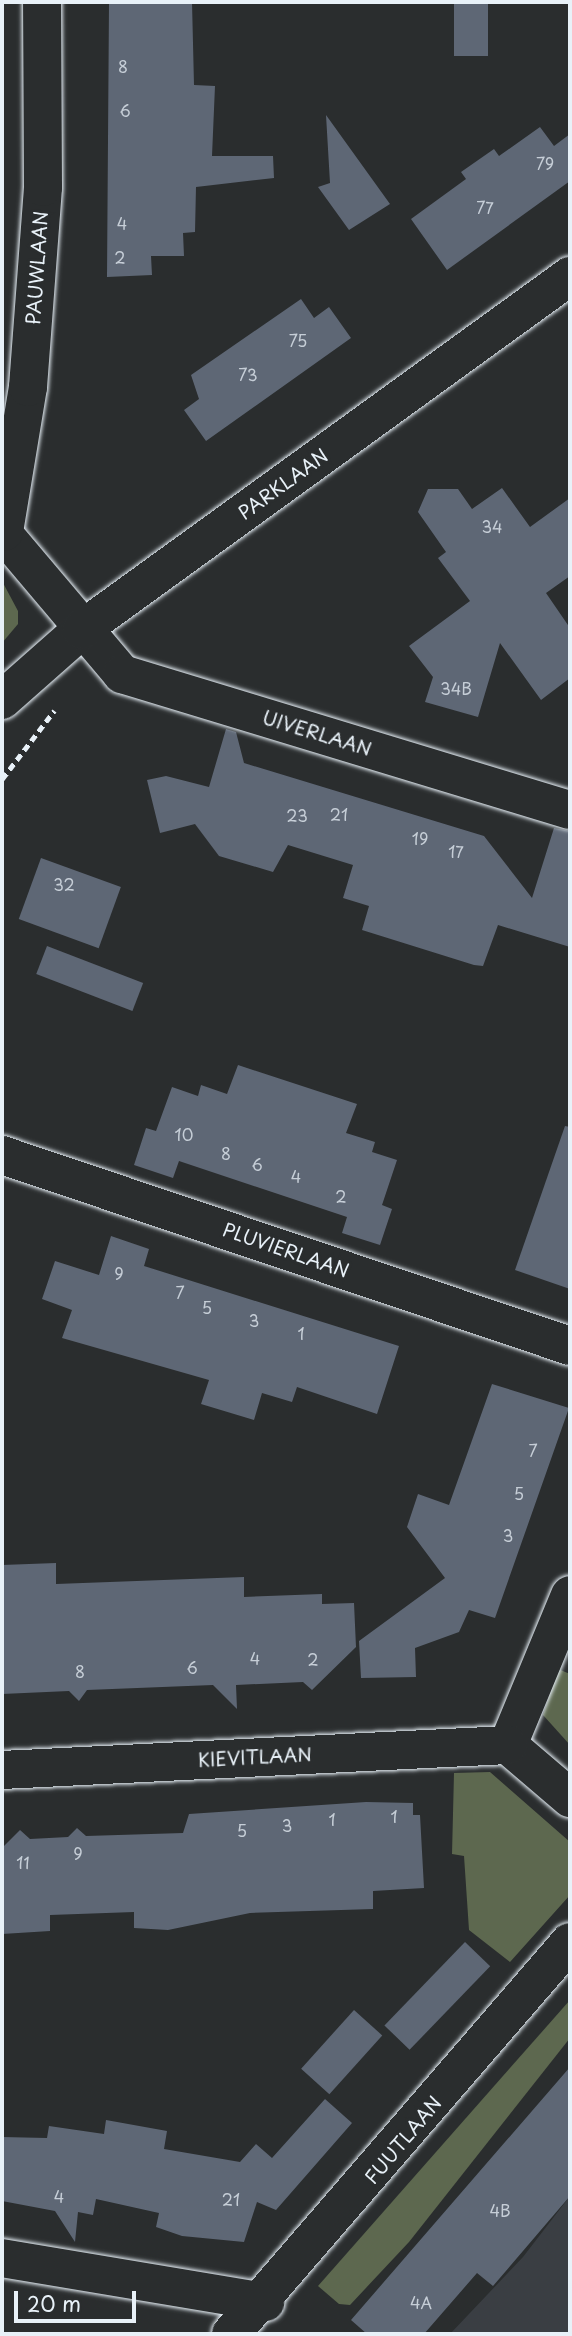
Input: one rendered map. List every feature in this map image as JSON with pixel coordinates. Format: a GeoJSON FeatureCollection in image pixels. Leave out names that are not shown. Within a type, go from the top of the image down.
{"type":"FeatureCollection","features":[{"type":"Feature","properties":{"kind":"street","name":"PAUWLAAN"},"geometry":{"type":"LineString","coordinates":[[3,532],[28,387],[43,187],[42,2]]}},
{"type":"Feature","properties":{"kind":"street","name":"PARKLAAN"},"geometry":{"type":"LineString","coordinates":[[2,700],[80,630],[570,276]]}},
{"type":"Feature","properties":{"kind":"street","name":"UIVERLAAN"},"geometry":{"type":"LineString","coordinates":[[3,532],[80,630],[122,674],[570,810]]}},
{"type":"Feature","properties":{"kind":"street","name":"PLUVIERLAAN"},"geometry":{"type":"LineString","coordinates":[[2,1155],[570,1346]]}},
{"type":"Feature","properties":{"kind":"street"},"geometry":{"type":"LineString","coordinates":[[570,1595],[508,1745],[570,1798]]}},
{"type":"Feature","properties":{"kind":"street","name":"KIEVITLAAN"},"geometry":{"type":"LineString","coordinates":[[2,1770],[508,1745]]}},
{"type":"Feature","properties":{"kind":"street","name":"FUUTLAAN"},"geometry":{"type":"LineString","coordinates":[[231,2334],[265,2302],[570,1942]]}},
{"type":"Feature","properties":{"kind":"street"},"geometry":{"type":"LineString","coordinates":[[2,2258],[265,2302]]}},
{"type":"Feature","properties":{"kind":"shaded area"},"geometry":{"type":"Polygon","coordinates":[[[570,2196],[570,2334],[450,2334],[523,2257],[570,2196]]]}},
{"type":"Feature","properties":{"kind":"green space"},"geometry":{"type":"Polygon","coordinates":[[[2,581],[18,611],[18,624],[2,643],[2,581]]]}},
{"type":"Feature","properties":{"kind":"green space"},"geometry":{"type":"Polygon","coordinates":[[[558,1669],[570,1674],[570,1745],[543,1715],[558,1669]]]}},
{"type":"Feature","properties":{"kind":"green space"},"geometry":{"type":"Polygon","coordinates":[[[490,1772],[570,1842],[570,1895],[510,1962],[469,1930],[464,1856],[452,1854],[454,1773],[490,1772]]]}},
{"type":"Feature","properties":{"kind":"green space"},"geometry":{"type":"Polygon","coordinates":[[[570,2000],[570,2038],[409,2242],[350,2305],[339,2304],[318,2286],[570,2000]]]}},
{"type":"Feature","properties":{"kind":"building"},"geometry":{"type":"Polygon","coordinates":[[[109,2],[192,2],[194,85],[215,86],[212,156],[273,156],[274,178],[196,187],[195,232],[183,233],[184,256],[151,256],[152,275],[107,277],[109,2]]]}},
{"type":"Feature","properties":{"kind":"building"},"geometry":{"type":"Polygon","coordinates":[[[454,2],[488,2],[488,56],[454,56],[454,2]]]}},
{"type":"Feature","properties":{"kind":"building"},"geometry":{"type":"Polygon","coordinates":[[[326,115],[390,204],[349,230],[318,187],[330,183],[326,115]]]}},
{"type":"Feature","properties":{"kind":"building"},"geometry":{"type":"Polygon","coordinates":[[[540,127],[554,146],[570,134],[570,181],[447,270],[411,219],[466,179],[461,172],[494,149],[499,156],[540,127]]]}},
{"type":"Feature","properties":{"kind":"building"},"geometry":{"type":"Polygon","coordinates":[[[301,299],[314,318],[329,307],[351,338],[206,441],[184,410],[199,399],[191,375],[301,299]]]}},
{"type":"Feature","properties":{"kind":"building"},"geometry":{"type":"Polygon","coordinates":[[[502,488],[530,527],[570,498],[570,576],[546,593],[570,628],[570,678],[541,700],[500,643],[478,717],[425,702],[433,677],[409,646],[470,601],[438,558],[446,552],[418,512],[428,489],[458,489],[472,509],[502,488]]]}},
{"type":"Feature","properties":{"kind":"building"},"geometry":{"type":"Polygon","coordinates":[[[226,729],[236,732],[244,763],[484,836],[532,898],[554,828],[570,831],[570,947],[498,925],[483,966],[474,965],[362,930],[369,906],[343,898],[353,865],[288,845],[273,872],[219,856],[195,824],[160,833],[147,780],[166,776],[209,787],[226,729]]]}},
{"type":"Feature","properties":{"kind":"building"},"geometry":{"type":"Polygon","coordinates":[[[41,858],[121,887],[99,948],[19,919],[41,858]]]}},
{"type":"Feature","properties":{"kind":"building"},"geometry":{"type":"Polygon","coordinates":[[[47,946],[143,983],[132,1011],[36,974],[47,946]]]}},
{"type":"Feature","properties":{"kind":"building"},"geometry":{"type":"Polygon","coordinates":[[[238,1065],[357,1104],[346,1133],[375,1142],[372,1152],[397,1160],[382,1205],[392,1209],[380,1245],[342,1233],[347,1217],[179,1161],[173,1178],[134,1165],[146,1128],[156,1131],[172,1087],[198,1096],[201,1085],[227,1094],[238,1065]]]}},
{"type":"Feature","properties":{"kind":"building"},"geometry":{"type":"Polygon","coordinates":[[[565,1126],[570,1127],[570,1289],[515,1270],[565,1126]]]}},
{"type":"Feature","properties":{"kind":"building"},"geometry":{"type":"Polygon","coordinates":[[[111,1236],[149,1249],[144,1266],[399,1346],[377,1414],[297,1387],[292,1402],[262,1393],[254,1420],[201,1404],[209,1380],[62,1338],[72,1310],[42,1299],[55,1261],[99,1275],[111,1236]]]}},
{"type":"Feature","properties":{"kind":"building"},"geometry":{"type":"Polygon","coordinates":[[[492,1384],[569,1408],[495,1618],[469,1610],[459,1632],[415,1648],[416,1677],[361,1678],[359,1641],[445,1578],[407,1527],[418,1494],[449,1505],[492,1384]]]}},
{"type":"Feature","properties":{"kind":"building"},"geometry":{"type":"Polygon","coordinates":[[[56,1563],[56,1584],[244,1577],[244,1597],[322,1594],[322,1604],[354,1603],[356,1647],[312,1690],[303,1682],[236,1685],[237,1709],[213,1685],[87,1690],[79,1701],[69,1691],[2,1694],[2,1565],[56,1563]]]}},
{"type":"Feature","properties":{"kind":"building"},"geometry":{"type":"Polygon","coordinates":[[[366,1802],[413,1803],[413,1815],[420,1815],[424,1888],[373,1891],[373,1909],[250,1913],[168,1930],[134,1928],[134,1912],[50,1915],[50,1931],[2,1934],[2,1848],[20,1830],[30,1839],[68,1837],[77,1828],[86,1836],[183,1833],[189,1814],[366,1802]]]}},
{"type":"Feature","properties":{"kind":"building"},"geometry":{"type":"Polygon","coordinates":[[[465,1942],[490,1966],[410,2050],[384,2025],[465,1942]]]}},
{"type":"Feature","properties":{"kind":"building"},"geometry":{"type":"Polygon","coordinates":[[[354,2010],[382,2035],[329,2094],[301,2069],[354,2010]]]}},
{"type":"Feature","properties":{"kind":"building"},"geometry":{"type":"Polygon","coordinates":[[[570,2067],[570,2196],[493,2286],[477,2273],[424,2334],[367,2334],[351,2320],[570,2067]]]}},
{"type":"Feature","properties":{"kind":"building"},"geometry":{"type":"Polygon","coordinates":[[[325,2099],[352,2123],[276,2210],[257,2202],[244,2242],[182,2236],[156,2227],[159,2213],[96,2199],[93,2215],[78,2212],[75,2242],[55,2211],[2,2201],[2,2137],[47,2138],[49,2126],[104,2134],[106,2120],[167,2131],[164,2149],[240,2162],[256,2144],[272,2158],[325,2099]]]}}]}
